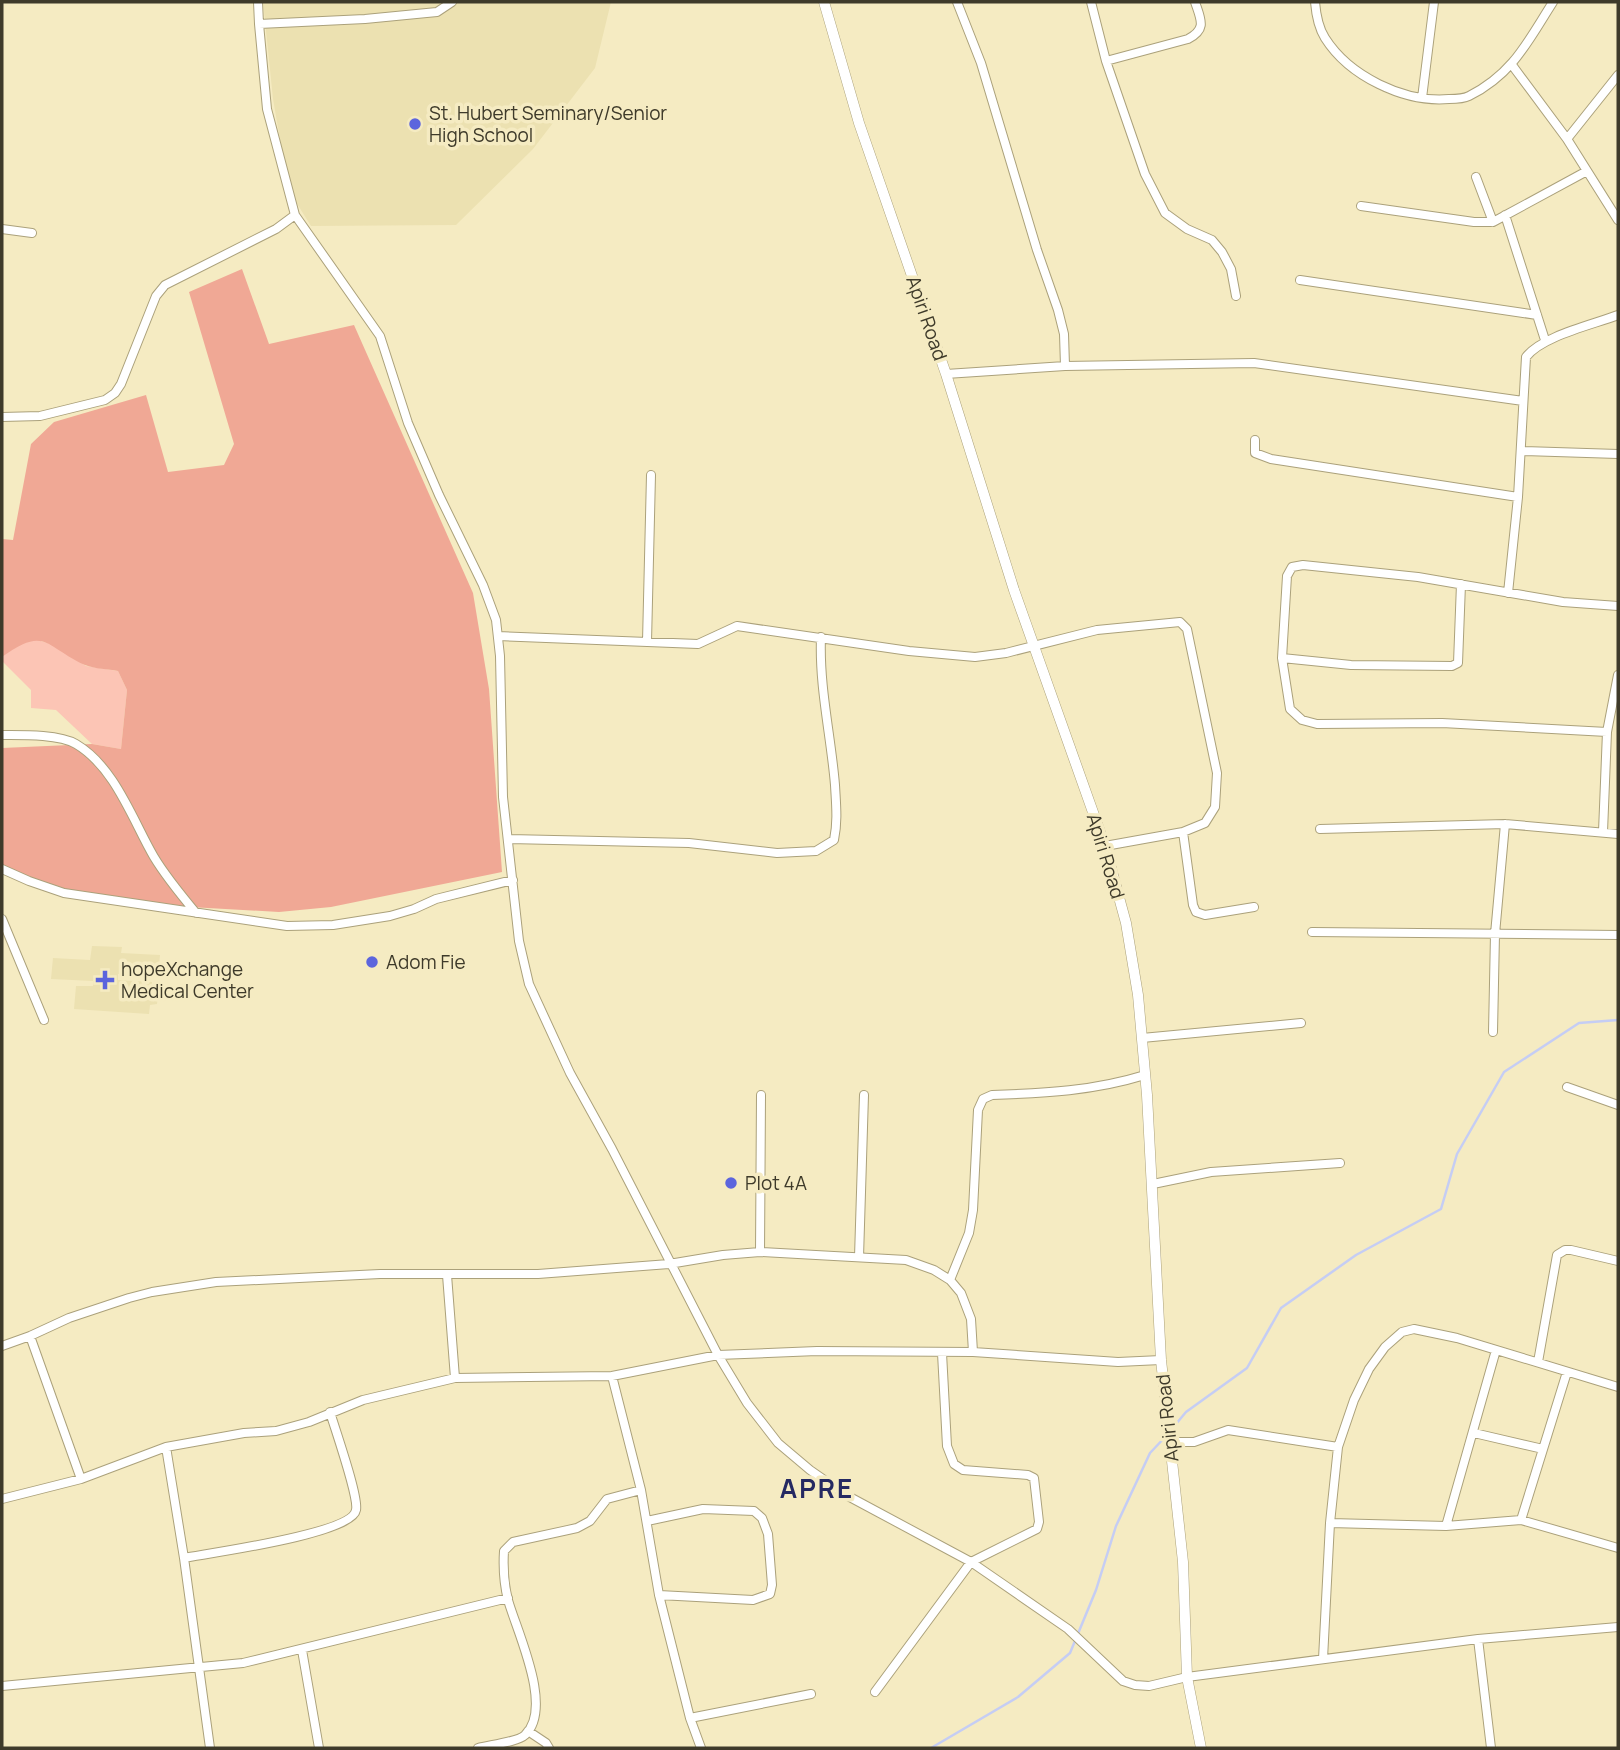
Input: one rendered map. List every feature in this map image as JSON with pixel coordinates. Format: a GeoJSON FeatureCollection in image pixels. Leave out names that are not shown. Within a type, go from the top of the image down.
{"type":"FeatureCollection","features":[{"type":"Feature","properties":{"kind":"street"},"geometry":{"type":"LineString","coordinates":[[258,2],[267,108],[295,215],[380,335],[408,423],[439,495],[483,585],[496,620],[502,692],[503,797],[519,941],[534,996],[570,1073],[718,1355],[747,1403],[778,1443],[846,1496],[971,1562],[1068,1629],[1123,1681],[1135,1685],[1149,1686],[1188,1677],[1478,1639],[1618,1628]]}},
{"type":"Feature","properties":{"kind":"street"},"geometry":{"type":"LineString","coordinates":[[259,23],[365,19],[437,12],[452,2]]}},
{"type":"Feature","properties":{"kind":"street","name":"Apiri Road"},"geometry":{"type":"LineString","coordinates":[[824,2],[859,122],[946,374],[1014,590],[1105,846],[1126,923],[1142,1038],[1153,1184],[1161,1360],[1183,1562],[1188,1677],[1201,1748]]}},
{"type":"Feature","properties":{"kind":"street"},"geometry":{"type":"LineString","coordinates":[[957,2],[981,63],[1037,250],[1058,310],[1064,334],[1065,366]]}},
{"type":"Feature","properties":{"kind":"street"},"geometry":{"type":"LineString","coordinates":[[1091,2],[1106,61],[1146,174],[1165,213],[1187,229],[1212,240],[1231,269],[1236,296]]}},
{"type":"Feature","properties":{"kind":"street"},"geometry":{"type":"LineString","coordinates":[[1106,61],[1198,34],[1202,25],[1195,2]]}},
{"type":"Feature","properties":{"kind":"street"},"geometry":{"type":"LineString","coordinates":[[1315,2],[1323,35],[1332,47],[1366,78],[1398,93],[1435,100],[1466,98],[1499,79],[1513,65],[1553,2]]}},
{"type":"Feature","properties":{"kind":"street"},"geometry":{"type":"LineString","coordinates":[[1422,98],[1434,2]]}},
{"type":"Feature","properties":{"kind":"street"},"geometry":{"type":"LineString","coordinates":[[1513,65],[1567,139],[1618,220]]}},
{"type":"Feature","properties":{"kind":"street"},"geometry":{"type":"LineString","coordinates":[[1567,139],[1618,75]]}},
{"type":"Feature","properties":{"kind":"street"},"geometry":{"type":"LineString","coordinates":[[1361,206],[1474,222],[1493,222],[1587,171]]}},
{"type":"Feature","properties":{"kind":"street"},"geometry":{"type":"LineString","coordinates":[[1476,177],[1493,222]]}},
{"type":"Feature","properties":{"kind":"street"},"geometry":{"type":"LineString","coordinates":[[2,418],[40,416],[105,400],[115,393],[121,384],[150,308],[165,285],[276,229],[295,215]]}},
{"type":"Feature","properties":{"kind":"street"},"geometry":{"type":"LineString","coordinates":[[1505,215],[1545,340]]}},
{"type":"Feature","properties":{"kind":"street"},"geometry":{"type":"LineString","coordinates":[[2,229],[32,233]]}},
{"type":"Feature","properties":{"kind":"street"},"geometry":{"type":"LineString","coordinates":[[1300,280],[1537,315]]}},
{"type":"Feature","properties":{"kind":"street"},"geometry":{"type":"LineString","coordinates":[[1508,593],[1522,451],[1527,357],[1533,348],[1545,340],[1618,315]]}},
{"type":"Feature","properties":{"kind":"street"},"geometry":{"type":"LineString","coordinates":[[946,374],[1065,366],[1254,363],[1523,401]]}},
{"type":"Feature","properties":{"kind":"street"},"geometry":{"type":"LineString","coordinates":[[1255,440],[1255,453],[1261,456],[1518,498]]}},
{"type":"Feature","properties":{"kind":"street"},"geometry":{"type":"LineString","coordinates":[[1522,451],[1618,454]]}},
{"type":"Feature","properties":{"kind":"street"},"geometry":{"type":"LineString","coordinates":[[647,642],[651,475]]}},
{"type":"Feature","properties":{"kind":"street"},"geometry":{"type":"LineString","coordinates":[[1606,732],[1442,723],[1317,724],[1302,720],[1290,709],[1282,658],[1287,576],[1292,567],[1315,566],[1418,577],[1563,602],[1618,606]]}},
{"type":"Feature","properties":{"kind":"street"},"geometry":{"type":"LineString","coordinates":[[1282,658],[1351,665],[1452,666],[1458,663],[1460,651],[1461,584]]}},
{"type":"Feature","properties":{"kind":"street"},"geometry":{"type":"LineString","coordinates":[[498,636],[698,644],[737,626],[909,651],[975,657],[1006,653],[1097,630],[1180,622],[1187,629],[1217,773],[1215,807],[1209,820],[1183,832],[1105,846]]}},
{"type":"Feature","properties":{"kind":"street"},"geometry":{"type":"LineString","coordinates":[[509,839],[689,843],[777,853],[816,851],[834,839],[838,825],[820,663],[821,637]]}},
{"type":"Feature","properties":{"kind":"street"},"geometry":{"type":"LineString","coordinates":[[1603,832],[1606,732],[1618,675]]}},
{"type":"Feature","properties":{"kind":"street"},"geometry":{"type":"LineString","coordinates":[[2,735],[64,739],[90,755],[115,784],[153,855],[196,913]]}},
{"type":"Feature","properties":{"kind":"street"},"geometry":{"type":"LineString","coordinates":[[1493,1032],[1495,934],[1505,824]]}},
{"type":"Feature","properties":{"kind":"street"},"geometry":{"type":"LineString","coordinates":[[1320,830],[1505,824],[1618,834]]}},
{"type":"Feature","properties":{"kind":"street"},"geometry":{"type":"LineString","coordinates":[[1183,832],[1196,912],[1205,915],[1254,907]]}},
{"type":"Feature","properties":{"kind":"street"},"geometry":{"type":"LineString","coordinates":[[2,869],[64,893],[287,926],[333,925],[390,916],[436,899],[513,880]]}},
{"type":"Feature","properties":{"kind":"street"},"geometry":{"type":"LineString","coordinates":[[2,919],[44,1020]]}},
{"type":"Feature","properties":{"kind":"street"},"geometry":{"type":"LineString","coordinates":[[1312,932],[1618,935]]}},
{"type":"Feature","properties":{"kind":"street"},"geometry":{"type":"LineString","coordinates":[[1142,1038],[1301,1023]]}},
{"type":"Feature","properties":{"kind":"street"},"geometry":{"type":"LineString","coordinates":[[950,1280],[969,1233],[974,1210],[978,1110],[983,1099],[992,1095],[1056,1093],[1109,1086],[1145,1075]]}},
{"type":"Feature","properties":{"kind":"street"},"geometry":{"type":"LineString","coordinates":[[1567,1087],[1618,1105]]}},
{"type":"Feature","properties":{"kind":"street"},"geometry":{"type":"LineString","coordinates":[[760,1252],[761,1095]]}},
{"type":"Feature","properties":{"kind":"street"},"geometry":{"type":"LineString","coordinates":[[859,1257],[864,1095]]}},
{"type":"Feature","properties":{"kind":"street"},"geometry":{"type":"LineString","coordinates":[[1153,1184],[1211,1172],[1340,1163]]}},
{"type":"Feature","properties":{"kind":"street"},"geometry":{"type":"LineString","coordinates":[[1538,1362],[1557,1255],[1571,1250],[1618,1261]]}},
{"type":"Feature","properties":{"kind":"street"},"geometry":{"type":"LineString","coordinates":[[2,1346],[69,1318],[128,1298],[216,1282],[368,1275],[538,1273],[669,1264],[760,1252],[906,1260],[934,1270],[950,1280],[961,1293],[971,1319],[973,1352]]}},
{"type":"Feature","properties":{"kind":"street"},"geometry":{"type":"LineString","coordinates":[[447,1275],[455,1378]]}},
{"type":"Feature","properties":{"kind":"street"},"geometry":{"type":"LineString","coordinates":[[1323,1659],[1330,1523],[1338,1447],[1354,1400],[1369,1369],[1385,1347],[1402,1332],[1414,1329],[1496,1350],[1618,1387]]}},
{"type":"Feature","properties":{"kind":"street"},"geometry":{"type":"LineString","coordinates":[[30,1336],[81,1479]]}},
{"type":"Feature","properties":{"kind":"street"},"geometry":{"type":"LineString","coordinates":[[1446,1526],[1496,1350]]}},
{"type":"Feature","properties":{"kind":"street"},"geometry":{"type":"LineString","coordinates":[[2,1499],[81,1479],[166,1447],[244,1433],[276,1431],[402,1389],[455,1378],[612,1376],[718,1355],[817,1351],[973,1352],[1118,1362],[1161,1360]]}},
{"type":"Feature","properties":{"kind":"street"},"geometry":{"type":"LineString","coordinates":[[875,1692],[971,1562],[1037,1529],[1039,1522],[1034,1478],[1028,1475],[963,1470],[954,1464],[947,1446],[942,1353]]}},
{"type":"Feature","properties":{"kind":"street"},"geometry":{"type":"LineString","coordinates":[[1521,1520],[1567,1373]]}},
{"type":"Feature","properties":{"kind":"street"},"geometry":{"type":"LineString","coordinates":[[612,1376],[641,1490],[659,1595],[690,1718],[701,1748]]}},
{"type":"Feature","properties":{"kind":"street"},"geometry":{"type":"LineString","coordinates":[[184,1558],[295,1539],[353,1517],[357,1509],[330,1412]]}},
{"type":"Feature","properties":{"kind":"street"},"geometry":{"type":"LineString","coordinates":[[1170,1442],[1194,1442],[1228,1430],[1338,1447]]}},
{"type":"Feature","properties":{"kind":"street"},"geometry":{"type":"LineString","coordinates":[[1474,1433],[1543,1449]]}},
{"type":"Feature","properties":{"kind":"street"},"geometry":{"type":"LineString","coordinates":[[166,1447],[210,1748]]}},
{"type":"Feature","properties":{"kind":"street"},"geometry":{"type":"LineString","coordinates":[[478,1748],[523,1737],[532,1725],[536,1705],[531,1671],[508,1598],[504,1551],[513,1542],[577,1528],[590,1521],[607,1499],[641,1490]]}},
{"type":"Feature","properties":{"kind":"street"},"geometry":{"type":"LineString","coordinates":[[647,1521],[703,1509],[728,1508],[754,1511],[762,1518],[768,1534],[772,1585],[770,1594],[762,1598],[720,1600],[659,1595]]}},
{"type":"Feature","properties":{"kind":"street"},"geometry":{"type":"LineString","coordinates":[[1330,1523],[1446,1526],[1521,1520],[1618,1548]]}},
{"type":"Feature","properties":{"kind":"street"},"geometry":{"type":"LineString","coordinates":[[2,1686],[243,1663],[508,1598]]}},
{"type":"Feature","properties":{"kind":"street"},"geometry":{"type":"LineString","coordinates":[[1478,1639],[1490,1748]]}},
{"type":"Feature","properties":{"kind":"street"},"geometry":{"type":"LineString","coordinates":[[302,1650],[319,1748]]}},
{"type":"Feature","properties":{"kind":"street"},"geometry":{"type":"LineString","coordinates":[[690,1718],[811,1694]]}},
{"type":"Feature","properties":{"kind":"street"},"geometry":{"type":"LineString","coordinates":[[528,1731],[550,1748]]}},
{"type":"Feature","properties":{"kind":"shaded area","name":"St. Hubert Seminary/Senior High School"},"geometry":{"type":"Polygon","coordinates":[[[263,2],[611,2],[595,68],[533,149],[456,225],[311,226],[289,191],[273,99],[263,2]]]}},
{"type":"Feature","properties":{"kind":"shaded area"},"geometry":{"type":"Polygon","coordinates":[[[242,269],[269,344],[354,325],[473,593],[489,689],[502,872],[331,907],[279,912],[155,905],[47,886],[2,866],[2,748],[92,744],[121,749],[127,690],[118,671],[85,665],[45,642],[28,642],[2,657],[2,539],[13,540],[31,444],[54,422],[146,395],[168,472],[224,465],[234,444],[189,292],[242,269]]]}},
{"type":"Feature","properties":{"kind":"shaded area"},"geometry":{"type":"Polygon","coordinates":[[[34,639],[54,645],[86,666],[118,671],[127,690],[121,749],[92,744],[56,710],[31,708],[31,690],[2,661],[2,657],[18,645],[34,639]]]}},
{"type":"Feature","properties":{"kind":"shaded area","name":"hopeXchange Medical Center"},"geometry":{"type":"Polygon","coordinates":[[[92,946],[122,947],[121,953],[160,955],[158,975],[118,974],[118,980],[152,982],[152,985],[159,986],[157,1004],[150,1005],[149,1014],[74,1009],[76,986],[93,986],[93,981],[51,979],[53,958],[90,960],[92,946]]]}},
{"type":"Feature","properties":{"kind":"waterway"},"geometry":{"type":"LineString","coordinates":[[1171,1430],[1186,1412],[1247,1368],[1281,1308],[1356,1255],[1441,1209],[1457,1154],[1504,1072],[1579,1023],[1618,1020]]}},
{"type":"Feature","properties":{"kind":"waterway"},"geometry":{"type":"LineString","coordinates":[[931,1748],[1018,1697],[1070,1653],[1096,1590],[1116,1526],[1150,1453],[1167,1435]]}},
{"type":"Feature","properties":{"kind":"place","name":"St. Hubert Seminary/Senior High School"},"geometry":{"type":"Point","coordinates":[415,124]}},
{"type":"Feature","properties":{"kind":"place","name":"Adom Fie"},"geometry":{"type":"Point","coordinates":[372,962]}},
{"type":"Feature","properties":{"kind":"place","name":"hopeXchange Medical Center"},"geometry":{"type":"Point","coordinates":[105,980]}},
{"type":"Feature","properties":{"kind":"place","name":"Plot 4A"},"geometry":{"type":"Point","coordinates":[731,1183]}},
{"type":"Feature","properties":{"kind":"district","name":"APRE"},"geometry":{"type":"Point","coordinates":[817,1489]}}]}
